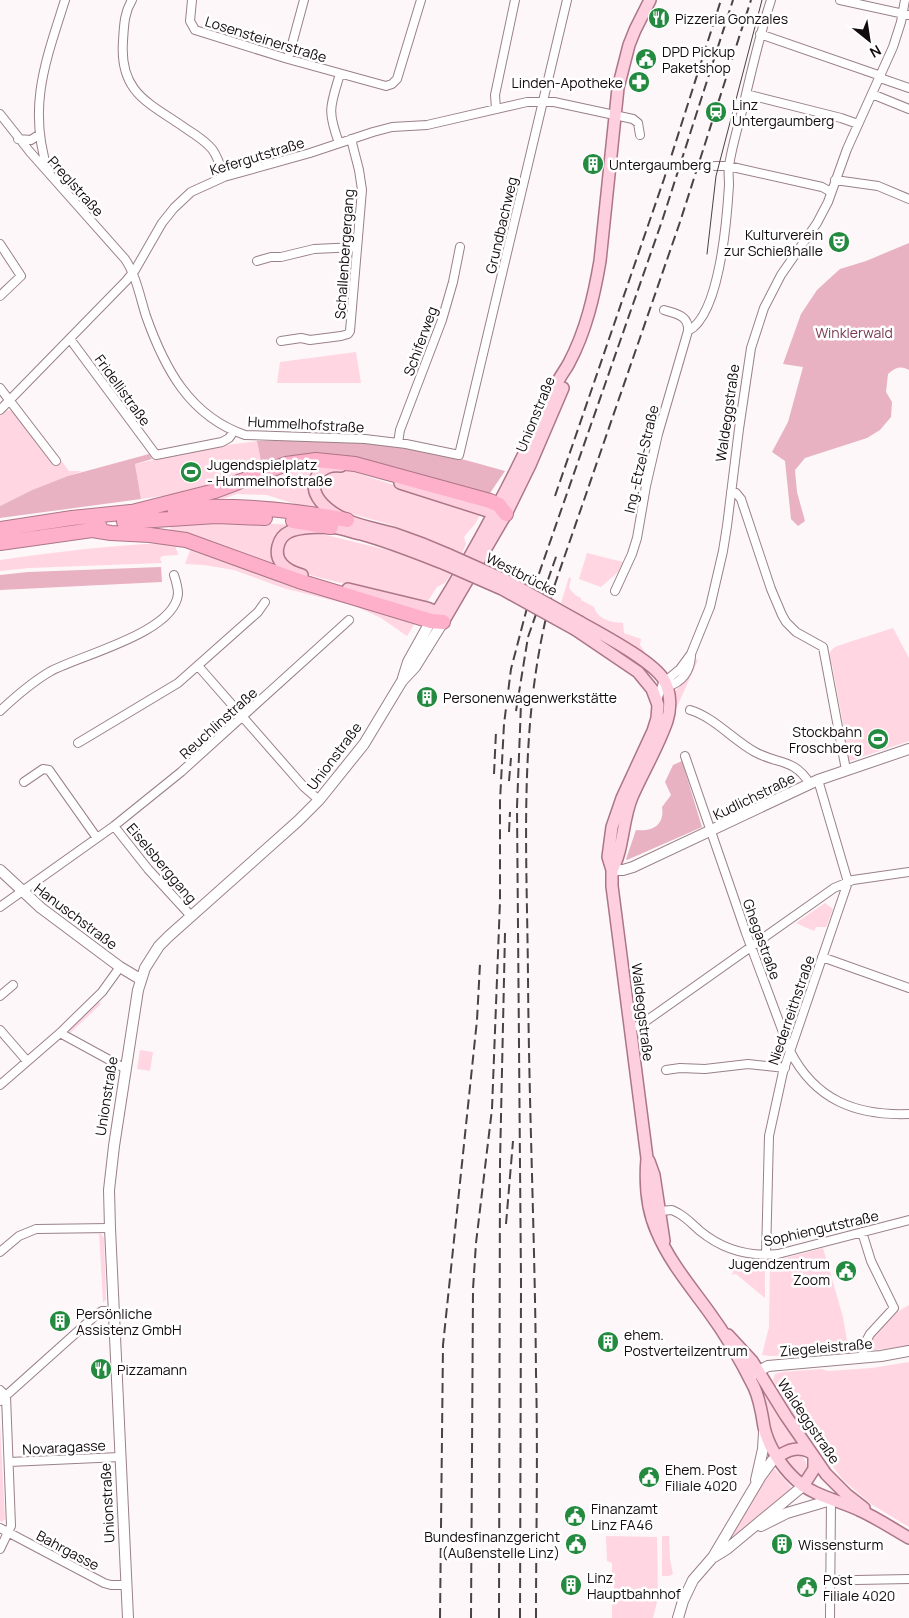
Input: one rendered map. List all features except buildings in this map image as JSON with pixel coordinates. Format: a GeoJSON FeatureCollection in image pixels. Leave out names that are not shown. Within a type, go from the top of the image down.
{"type":"FeatureCollection","features":[{"type":"Feature","properties":{"kind":"highway"},"geometry":{"type":"LineString","coordinates":[[132,512],[215,491],[286,464],[316,460],[355,464],[490,501],[500,511]]}},
{"type":"Feature","properties":{"kind":"highway"},"geometry":{"type":"LineString","coordinates":[[0,529],[72,518],[188,508],[244,507],[316,514],[347,520]]}},
{"type":"Feature","properties":{"kind":"highway"},"geometry":{"type":"LineString","coordinates":[[0,542],[92,530],[111,524],[216,516],[289,520],[331,527]]}},
{"type":"Feature","properties":{"kind":"highway"},"geometry":{"type":"LineString","coordinates":[[92,530],[186,540],[299,581],[437,618]]}},
{"type":"Feature","properties":{"kind":"main road","name":"Unionstraße"},"geometry":{"type":"LineString","coordinates":[[128,1618],[113,1311],[110,1228],[111,1172],[140,979],[159,946],[298,821],[319,800],[364,744],[402,681],[408,662],[437,618],[500,511],[557,382],[569,363],[587,318],[596,284],[603,237],[608,172],[618,88],[629,45],[650,0]]}},
{"type":"Feature","properties":{"kind":"main road","name":"Unionstraße"},"geometry":{"type":"LineString","coordinates":[[616,115],[622,101],[635,47],[658,0]]}},
{"type":"Feature","properties":{"kind":"main road"},"geometry":{"type":"LineString","coordinates":[[447,559],[395,534],[347,520],[325,507],[316,495],[314,487],[321,471],[327,467],[337,466],[357,469],[500,511]]}},
{"type":"Feature","properties":{"kind":"main road"},"geometry":{"type":"LineString","coordinates":[[437,618],[427,608],[326,583],[290,571],[281,564],[277,550],[285,534],[297,529],[331,527],[447,559]]}},
{"type":"Feature","properties":{"kind":"main road","name":"Westbrücke"},"geometry":{"type":"LineString","coordinates":[[447,559],[507,581],[578,626]]}},
{"type":"Feature","properties":{"kind":"main road"},"geometry":{"type":"LineString","coordinates":[[578,626],[642,676],[652,689],[657,700]]}},
{"type":"Feature","properties":{"kind":"main road"},"geometry":{"type":"LineString","coordinates":[[578,626],[650,665],[664,684]]}},
{"type":"Feature","properties":{"kind":"main road"},"geometry":{"type":"LineString","coordinates":[[642,676],[652,678],[664,684]]}},
{"type":"Feature","properties":{"kind":"main road","name":"Waldeggstraße"},"geometry":{"type":"LineString","coordinates":[[612,870],[617,860],[630,802],[667,721],[669,702],[664,684]]}},
{"type":"Feature","properties":{"kind":"main road","name":"Waldeggstraße"},"geometry":{"type":"LineString","coordinates":[[657,700],[657,718],[653,731],[622,798],[612,827],[608,857],[612,870],[612,886],[629,1027],[647,1158],[646,1176],[652,1220],[665,1247],[720,1328],[812,1455],[836,1485],[883,1523]]}},
{"type":"Feature","properties":{"kind":"main road","name":"Kudlichstraße"},"geometry":{"type":"LineString","coordinates":[[612,870],[628,869],[814,782],[909,749]]}},
{"type":"Feature","properties":{"kind":"main road","name":"Hanuschstraße"},"geometry":{"type":"LineString","coordinates":[[0,870],[22,891],[120,967],[140,979]]}},
{"type":"Feature","properties":{"kind":"main road","name":"Waldeggstraße"},"geometry":{"type":"LineString","coordinates":[[647,1158],[654,1175],[665,1247]]}},
{"type":"Feature","properties":{"kind":"main road","name":"Ziegeleistraße"},"geometry":{"type":"LineString","coordinates":[[753,1374],[768,1366],[862,1358],[909,1351]]}},
{"type":"Feature","properties":{"kind":"main road","name":"Waldeggstraße"},"geometry":{"type":"LineString","coordinates":[[753,1374],[765,1429],[777,1457],[790,1474],[803,1486],[861,1511],[909,1538]]}},
{"type":"Feature","properties":{"kind":"main road"},"geometry":{"type":"LineString","coordinates":[[753,1490],[762,1458],[765,1429]]}},
{"type":"Feature","properties":{"kind":"main road"},"geometry":{"type":"LineString","coordinates":[[678,1618],[683,1601],[693,1580],[713,1557],[772,1461],[792,1449],[799,1449],[812,1455],[814,1468],[803,1486],[736,1541]]}},
{"type":"Feature","properties":{"kind":"main road"},"geometry":{"type":"LineString","coordinates":[[713,1557],[777,1517],[832,1500]]}},
{"type":"Feature","properties":{"kind":"street"},"geometry":{"type":"LineString","coordinates":[[49,174],[40,134],[38,109],[41,83],[65,0]]}},
{"type":"Feature","properties":{"kind":"street"},"geometry":{"type":"LineString","coordinates":[[132,0],[125,18],[122,51],[123,65],[129,82],[142,98],[206,144],[216,156],[224,177]]}},
{"type":"Feature","properties":{"kind":"street","name":"Losensteinerstraße"},"geometry":{"type":"LineString","coordinates":[[192,0],[190,21],[195,30],[381,85],[389,85],[395,82],[421,0]]}},
{"type":"Feature","properties":{"kind":"street"},"geometry":{"type":"LineString","coordinates":[[288,59],[304,0]]}},
{"type":"Feature","properties":{"kind":"street"},"geometry":{"type":"LineString","coordinates":[[496,109],[495,95],[515,0]]}},
{"type":"Feature","properties":{"kind":"street","name":"Grundbachweg"},"geometry":{"type":"LineString","coordinates":[[459,455],[567,0]]}},
{"type":"Feature","properties":{"kind":"street","name":"Ing.-Etzel-Straße"},"geometry":{"type":"LineString","coordinates":[[615,591],[632,554],[637,538],[658,434],[688,331],[695,328],[705,313],[716,281],[726,220],[728,166],[760,34],[771,0]]}},
{"type":"Feature","properties":{"kind":"street"},"geometry":{"type":"LineString","coordinates":[[840,0],[852,1],[906,14]]}},
{"type":"Feature","properties":{"kind":"street","name":"Waldeggstraße"},"geometry":{"type":"LineString","coordinates":[[657,700],[664,684],[677,682],[686,674],[691,654],[710,607],[727,526],[751,348],[760,320],[774,286],[819,219],[906,14],[905,0]]}},
{"type":"Feature","properties":{"kind":"street"},"geometry":{"type":"LineString","coordinates":[[760,34],[909,88]]}},
{"type":"Feature","properties":{"kind":"street","name":"Losensteinerstraße"},"geometry":{"type":"LineString","coordinates":[[339,143],[331,121],[330,111],[340,74]]}},
{"type":"Feature","properties":{"kind":"street"},"geometry":{"type":"LineString","coordinates":[[746,94],[858,124]]}},
{"type":"Feature","properties":{"kind":"street"},"geometry":{"type":"LineString","coordinates":[[872,94],[909,109]]}},
{"type":"Feature","properties":{"kind":"street","name":"Kefergutstraße"},"geometry":{"type":"LineString","coordinates":[[0,410],[132,274],[162,223],[191,192],[224,177],[392,128],[427,126],[527,102],[554,102],[616,115]]}},
{"type":"Feature","properties":{"kind":"street","name":"Preglstraße"},"geometry":{"type":"LineString","coordinates":[[0,114],[18,139],[125,259],[157,346],[174,378],[187,396],[203,411],[234,431]]}},
{"type":"Feature","properties":{"kind":"street"},"geometry":{"type":"LineString","coordinates":[[616,115],[636,121],[640,135]]}},
{"type":"Feature","properties":{"kind":"street"},"geometry":{"type":"LineString","coordinates":[[18,139],[31,140],[40,134]]}},
{"type":"Feature","properties":{"kind":"street","name":"Schallenbergergang"},"geometry":{"type":"LineString","coordinates":[[281,341],[301,338],[310,340],[341,336],[349,333],[362,185],[360,170],[351,139]]}},
{"type":"Feature","properties":{"kind":"street"},"geometry":{"type":"LineString","coordinates":[[716,166],[728,166],[822,187],[831,192]]}},
{"type":"Feature","properties":{"kind":"street"},"geometry":{"type":"LineString","coordinates":[[835,180],[878,186],[909,199]]}},
{"type":"Feature","properties":{"kind":"street"},"geometry":{"type":"LineString","coordinates":[[0,244],[20,276],[0,296]]}},
{"type":"Feature","properties":{"kind":"street"},"geometry":{"type":"LineString","coordinates":[[257,261],[314,249],[357,247]]}},
{"type":"Feature","properties":{"kind":"street","name":"Schiferweg"},"geometry":{"type":"LineString","coordinates":[[398,442],[400,430],[442,320],[453,282],[460,247]]}},
{"type":"Feature","properties":{"kind":"street"},"geometry":{"type":"LineString","coordinates":[[664,310],[682,315],[688,324],[688,331]]}},
{"type":"Feature","properties":{"kind":"street","name":"Fridellistraße"},"geometry":{"type":"LineString","coordinates":[[70,339],[156,455]]}},
{"type":"Feature","properties":{"kind":"street"},"geometry":{"type":"LineString","coordinates":[[0,388],[56,461]]}},
{"type":"Feature","properties":{"kind":"street","name":"Hummelhofstraße"},"geometry":{"type":"LineString","coordinates":[[156,455],[222,442],[229,438],[234,431],[258,437],[325,437],[398,442],[459,455]]}},
{"type":"Feature","properties":{"kind":"street"},"geometry":{"type":"LineString","coordinates":[[731,492],[736,493],[740,498],[771,589],[786,622],[796,632],[823,647],[846,770]]}},
{"type":"Feature","properties":{"kind":"street"},"geometry":{"type":"LineString","coordinates":[[0,711],[26,688],[51,672],[130,639],[160,620],[170,610],[177,597],[174,575]]}},
{"type":"Feature","properties":{"kind":"street"},"geometry":{"type":"LineString","coordinates":[[78,743],[171,688],[199,667],[258,612],[265,602]]}},
{"type":"Feature","properties":{"kind":"street","name":"Reuchlinstraße"},"geometry":{"type":"LineString","coordinates":[[0,906],[114,826],[181,772],[243,718],[349,620]]}},
{"type":"Feature","properties":{"kind":"street"},"geometry":{"type":"LineString","coordinates":[[199,667],[304,787],[319,800]]}},
{"type":"Feature","properties":{"kind":"street"},"geometry":{"type":"LineString","coordinates":[[690,710],[704,716],[756,752],[796,767],[814,782],[848,882]]}},
{"type":"Feature","properties":{"kind":"street","name":"Ghegastraße"},"geometry":{"type":"LineString","coordinates":[[685,756],[751,946],[790,1051],[798,1065],[812,1084],[838,1102],[867,1112],[909,1114]]}},
{"type":"Feature","properties":{"kind":"street"},"geometry":{"type":"LineString","coordinates":[[24,782],[43,769],[49,770],[97,838]]}},
{"type":"Feature","properties":{"kind":"street","name":"Eiselsberggang"},"geometry":{"type":"LineString","coordinates":[[114,826],[148,869],[191,916]]}},
{"type":"Feature","properties":{"kind":"street"},"geometry":{"type":"LineString","coordinates":[[629,1027],[640,1026],[834,888],[848,882],[909,872]]}},
{"type":"Feature","properties":{"kind":"street","name":"Niederreithstraße"},"geometry":{"type":"LineString","coordinates":[[766,1255],[769,1136],[784,1068],[848,882]]}},
{"type":"Feature","properties":{"kind":"street"},"geometry":{"type":"LineString","coordinates":[[822,957],[909,988]]}},
{"type":"Feature","properties":{"kind":"street"},"geometry":{"type":"LineString","coordinates":[[0,1085],[60,1033],[102,992],[120,967]]}},
{"type":"Feature","properties":{"kind":"street"},"geometry":{"type":"LineString","coordinates":[[0,996],[13,985]]}},
{"type":"Feature","properties":{"kind":"street"},"geometry":{"type":"LineString","coordinates":[[0,1030],[28,1061]]}},
{"type":"Feature","properties":{"kind":"street"},"geometry":{"type":"LineString","coordinates":[[60,1033],[126,1069]]}},
{"type":"Feature","properties":{"kind":"street"},"geometry":{"type":"LineString","coordinates":[[666,1070],[722,1068],[748,1064],[784,1068]]}},
{"type":"Feature","properties":{"kind":"street","name":"Sophiengutstraße"},"geometry":{"type":"LineString","coordinates":[[660,1211],[672,1210],[678,1213],[713,1240],[736,1251],[766,1255],[778,1254],[909,1220]]}},
{"type":"Feature","properties":{"kind":"street"},"geometry":{"type":"LineString","coordinates":[[0,1252],[19,1236],[36,1229],[110,1228]]}},
{"type":"Feature","properties":{"kind":"street"},"geometry":{"type":"LineString","coordinates":[[862,1232],[871,1262],[894,1308],[870,1334],[864,1345],[862,1358]]}},
{"type":"Feature","properties":{"kind":"street"},"geometry":{"type":"LineString","coordinates":[[3,1399],[96,1315],[102,1311],[113,1311]]}},
{"type":"Feature","properties":{"kind":"street"},"geometry":{"type":"LineString","coordinates":[[0,1390],[3,1399],[9,1462],[11,1526],[0,1549]]}},
{"type":"Feature","properties":{"kind":"street","name":"Novaragasse"},"geometry":{"type":"LineString","coordinates":[[9,1462],[120,1457]]}},
{"type":"Feature","properties":{"kind":"street"},"geometry":{"type":"LineString","coordinates":[[830,1618],[832,1500]]}},
{"type":"Feature","properties":{"kind":"street","name":"Bahrgasse"},"geometry":{"type":"LineString","coordinates":[[0,1528],[104,1583],[127,1585]]}},
{"type":"Feature","properties":{"kind":"street"},"geometry":{"type":"LineString","coordinates":[[856,1580],[909,1579]]}},
{"type":"Feature","properties":{"kind":"street"},"geometry":{"type":"LineString","coordinates":[[830,1580],[845,1580]]}},
{"type":"Feature","properties":{"kind":"shaded area"},"geometry":{"type":"Polygon","coordinates":[[[356,352],[361,383],[277,383],[280,362],[356,352]]]}},
{"type":"Feature","properties":{"kind":"shaded area"},"geometry":{"type":"Polygon","coordinates":[[[8,410],[12,411],[55,465],[61,460],[69,471],[82,471],[32,490],[0,506],[0,414],[8,410]]]}},
{"type":"Feature","properties":{"kind":"shaded area"},"geometry":{"type":"Polygon","coordinates":[[[257,441],[262,467],[211,487],[141,499],[135,464],[219,446],[257,441]]]}},
{"type":"Feature","properties":{"kind":"shaded area"},"geometry":{"type":"Polygon","coordinates":[[[324,464],[316,471],[322,511],[302,508],[267,495],[237,494],[218,501],[202,500],[231,489],[242,490],[299,467],[324,464]]]}},
{"type":"Feature","properties":{"kind":"shaded area"},"geometry":{"type":"Polygon","coordinates":[[[345,469],[476,512],[480,515],[464,537],[466,544],[462,553],[451,548],[449,550],[392,525],[338,510],[322,499],[319,483],[325,473],[345,469]]]}},
{"type":"Feature","properties":{"kind":"shaded area"},"geometry":{"type":"Polygon","coordinates":[[[243,522],[294,525],[287,528],[279,567],[171,532],[170,526],[243,522]]]}},
{"type":"Feature","properties":{"kind":"shaded area"},"geometry":{"type":"Polygon","coordinates":[[[314,532],[416,557],[439,566],[438,569],[451,574],[445,583],[437,587],[426,604],[295,570],[282,557],[283,545],[291,535],[314,532]]]}},
{"type":"Feature","properties":{"kind":"shaded area"},"geometry":{"type":"Polygon","coordinates":[[[167,543],[175,545],[178,555],[162,556],[160,559],[162,563],[29,568],[0,571],[0,560],[83,549],[167,543]]]}},
{"type":"Feature","properties":{"kind":"shaded area"},"geometry":{"type":"Polygon","coordinates":[[[191,548],[415,623],[407,636],[381,618],[355,606],[283,588],[234,570],[185,564],[191,548]]]}},
{"type":"Feature","properties":{"kind":"shaded area"},"geometry":{"type":"Polygon","coordinates":[[[587,553],[623,562],[618,572],[601,587],[579,579],[587,553]]]}},
{"type":"Feature","properties":{"kind":"shaded area"},"geometry":{"type":"Polygon","coordinates":[[[569,577],[571,578],[569,588],[575,595],[594,607],[602,618],[623,623],[624,633],[641,639],[640,645],[646,654],[561,603],[569,577]]]}},
{"type":"Feature","properties":{"kind":"shaded area"},"geometry":{"type":"Polygon","coordinates":[[[893,628],[909,658],[909,741],[847,762],[844,729],[832,665],[830,664],[830,654],[837,646],[893,628]]]}},
{"type":"Feature","properties":{"kind":"shaded area"},"geometry":{"type":"Polygon","coordinates":[[[694,658],[698,660],[672,718],[674,693],[686,678],[694,658]]]}},
{"type":"Feature","properties":{"kind":"shaded area"},"geometry":{"type":"Polygon","coordinates":[[[825,903],[833,909],[826,927],[816,927],[814,931],[796,923],[825,903]]]}},
{"type":"Feature","properties":{"kind":"shaded area"},"geometry":{"type":"Polygon","coordinates":[[[98,1001],[101,1004],[70,1033],[67,1029],[98,1001]]]}},
{"type":"Feature","properties":{"kind":"shaded area"},"geometry":{"type":"Polygon","coordinates":[[[140,1050],[153,1052],[150,1071],[137,1069],[140,1050]]]}},
{"type":"Feature","properties":{"kind":"shaded area"},"geometry":{"type":"Polygon","coordinates":[[[99,1232],[104,1238],[106,1299],[103,1303],[99,1232]]]}},
{"type":"Feature","properties":{"kind":"shaded area"},"geometry":{"type":"Polygon","coordinates":[[[823,1248],[843,1317],[849,1353],[762,1355],[769,1327],[770,1262],[823,1248]]]}},
{"type":"Feature","properties":{"kind":"shaded area"},"geometry":{"type":"Polygon","coordinates":[[[737,1258],[765,1262],[765,1298],[736,1274],[732,1275],[737,1258]]]}},
{"type":"Feature","properties":{"kind":"shaded area"},"geometry":{"type":"Polygon","coordinates":[[[909,1305],[909,1346],[867,1351],[871,1337],[882,1324],[909,1305]]]}},
{"type":"Feature","properties":{"kind":"shaded area"},"geometry":{"type":"Polygon","coordinates":[[[909,1362],[909,1527],[871,1504],[843,1480],[792,1413],[773,1380],[775,1374],[782,1372],[872,1368],[909,1362]]]}},
{"type":"Feature","properties":{"kind":"shaded area"},"geometry":{"type":"Polygon","coordinates":[[[760,1384],[798,1443],[778,1451],[771,1432],[760,1384]]]}},
{"type":"Feature","properties":{"kind":"shaded area"},"geometry":{"type":"Polygon","coordinates":[[[0,1423],[5,1519],[2,1522],[0,1521],[0,1423]]]}},
{"type":"Feature","properties":{"kind":"shaded area"},"geometry":{"type":"Polygon","coordinates":[[[798,1454],[805,1460],[807,1465],[806,1474],[801,1479],[785,1462],[786,1456],[798,1454]]]}},
{"type":"Feature","properties":{"kind":"shaded area"},"geometry":{"type":"Polygon","coordinates":[[[773,1467],[793,1489],[731,1540],[730,1539],[773,1467]]]}},
{"type":"Feature","properties":{"kind":"shaded area"},"geometry":{"type":"Polygon","coordinates":[[[606,1536],[657,1537],[658,1598],[653,1618],[612,1618],[614,1582],[612,1582],[612,1563],[607,1561],[606,1536]]]}},
{"type":"Feature","properties":{"kind":"shaded area"},"geometry":{"type":"Polygon","coordinates":[[[662,1536],[669,1536],[673,1574],[669,1576],[662,1576],[662,1536]]]}},
{"type":"Feature","properties":{"kind":"green space","name":"Winklerwald"},"geometry":{"type":"Polygon","coordinates":[[[909,243],[909,370],[898,368],[888,374],[886,392],[892,402],[891,417],[880,430],[867,438],[805,458],[795,470],[797,492],[805,521],[798,526],[791,519],[785,461],[772,452],[788,422],[803,367],[783,364],[801,314],[817,290],[840,269],[866,261],[909,243]]]}},
{"type":"Feature","properties":{"kind":"green space"},"geometry":{"type":"Polygon","coordinates":[[[313,440],[404,447],[505,471],[488,496],[354,461],[262,467],[257,441],[313,440]]]}},
{"type":"Feature","properties":{"kind":"green space"},"geometry":{"type":"Polygon","coordinates":[[[149,454],[152,459],[135,464],[141,499],[0,518],[0,506],[32,490],[68,476],[149,454]]]}},
{"type":"Feature","properties":{"kind":"green space"},"geometry":{"type":"Polygon","coordinates":[[[161,567],[162,582],[0,590],[0,575],[28,572],[161,567]]]}},
{"type":"Feature","properties":{"kind":"green space"},"geometry":{"type":"Polygon","coordinates":[[[682,761],[702,827],[627,860],[636,830],[647,830],[659,823],[662,807],[671,795],[665,782],[673,765],[682,761]]]}},
{"type":"Feature","properties":{"kind":"tram line"},"geometry":{"type":"LineString","coordinates":[[707,254],[716,176],[762,0]]}},
{"type":"Feature","properties":{"kind":"railway"},"geometry":{"type":"LineString","coordinates":[[555,496],[664,179],[721,0]]}},
{"type":"Feature","properties":{"kind":"railway"},"geometry":{"type":"LineString","coordinates":[[471,1618],[473,1289],[476,1243],[492,1109],[500,901],[500,801],[504,724],[511,669],[527,608],[662,221],[733,0]]}},
{"type":"Feature","properties":{"kind":"railway"},"geometry":{"type":"LineString","coordinates":[[536,1618],[537,1404],[526,829],[529,730],[535,681],[543,632],[555,584],[680,222],[751,0]]}},
{"type":"Feature","properties":{"kind":"railway"},"geometry":{"type":"LineString","coordinates":[[516,711],[528,637],[557,554]]}},
{"type":"Feature","properties":{"kind":"railway"},"geometry":{"type":"LineString","coordinates":[[520,1618],[521,1283],[517,807],[521,704]]}},
{"type":"Feature","properties":{"kind":"railway"},"geometry":{"type":"LineString","coordinates":[[494,774],[496,732]]}},
{"type":"Feature","properties":{"kind":"railway"},"geometry":{"type":"LineString","coordinates":[[509,781],[511,758]]}},
{"type":"Feature","properties":{"kind":"railway"},"geometry":{"type":"LineString","coordinates":[[509,832],[510,812]]}},
{"type":"Feature","properties":{"kind":"railway"},"geometry":{"type":"LineString","coordinates":[[499,1618],[500,1162],[505,933]]}},
{"type":"Feature","properties":{"kind":"railway"},"geometry":{"type":"LineString","coordinates":[[440,1618],[443,1345],[477,1020],[480,964]]}},
{"type":"Feature","properties":{"kind":"railway"},"geometry":{"type":"LineString","coordinates":[[506,1224],[513,1141]]}},
{"type":"Feature","properties":{"kind":"place","name":"Pizzeria Gonzales"},"geometry":{"type":"Point","coordinates":[659,18]}},
{"type":"Feature","properties":{"kind":"place","name":"DPD Pickup Paketshop"},"geometry":{"type":"Point","coordinates":[646,59]}},
{"type":"Feature","properties":{"kind":"place","name":"Linden-Apotheke"},"geometry":{"type":"Point","coordinates":[639,82]}},
{"type":"Feature","properties":{"kind":"place","name":"Linz Untergaumberg"},"geometry":{"type":"Point","coordinates":[716,112]}},
{"type":"Feature","properties":{"kind":"place","name":"Untergaumberg"},"geometry":{"type":"Point","coordinates":[593,164]}},
{"type":"Feature","properties":{"kind":"place","name":"Kulturverein zur Schießhalle"},"geometry":{"type":"Point","coordinates":[839,242]}},
{"type":"Feature","properties":{"kind":"place","name":"Jugendspielplatz - Hummelhofstraße"},"geometry":{"type":"Point","coordinates":[191,472]}},
{"type":"Feature","properties":{"kind":"place","name":"Personenwagenwerkstätte"},"geometry":{"type":"Point","coordinates":[427,697]}},
{"type":"Feature","properties":{"kind":"place","name":"Stockbahn Froschberg"},"geometry":{"type":"Point","coordinates":[878,739]}},
{"type":"Feature","properties":{"kind":"place","name":"Jugendzentrum Zoom"},"geometry":{"type":"Point","coordinates":[846,1271]}},
{"type":"Feature","properties":{"kind":"place","name":"Persönliche Assistenz GmbH"},"geometry":{"type":"Point","coordinates":[60,1321]}},
{"type":"Feature","properties":{"kind":"place","name":"ehem. Postverteilzentrum"},"geometry":{"type":"Point","coordinates":[608,1342]}},
{"type":"Feature","properties":{"kind":"place","name":"Pizzamann"},"geometry":{"type":"Point","coordinates":[101,1369]}},
{"type":"Feature","properties":{"kind":"place","name":"Ehem. Post Filiale 4020"},"geometry":{"type":"Point","coordinates":[649,1477]}},
{"type":"Feature","properties":{"kind":"place","name":"Finanzamt Linz FA46"},"geometry":{"type":"Point","coordinates":[575,1516]}},
{"type":"Feature","properties":{"kind":"place","name":"Bundesfinanzgericht (Außenstelle Linz)"},"geometry":{"type":"Point","coordinates":[576,1544]}},
{"type":"Feature","properties":{"kind":"place","name":"Wissensturm"},"geometry":{"type":"Point","coordinates":[782,1544]}},
{"type":"Feature","properties":{"kind":"place","name":"Linz Hauptbahnhof"},"geometry":{"type":"Point","coordinates":[571,1585]}},
{"type":"Feature","properties":{"kind":"place","name":"Post Filiale 4020"},"geometry":{"type":"Point","coordinates":[807,1587]}}]}
